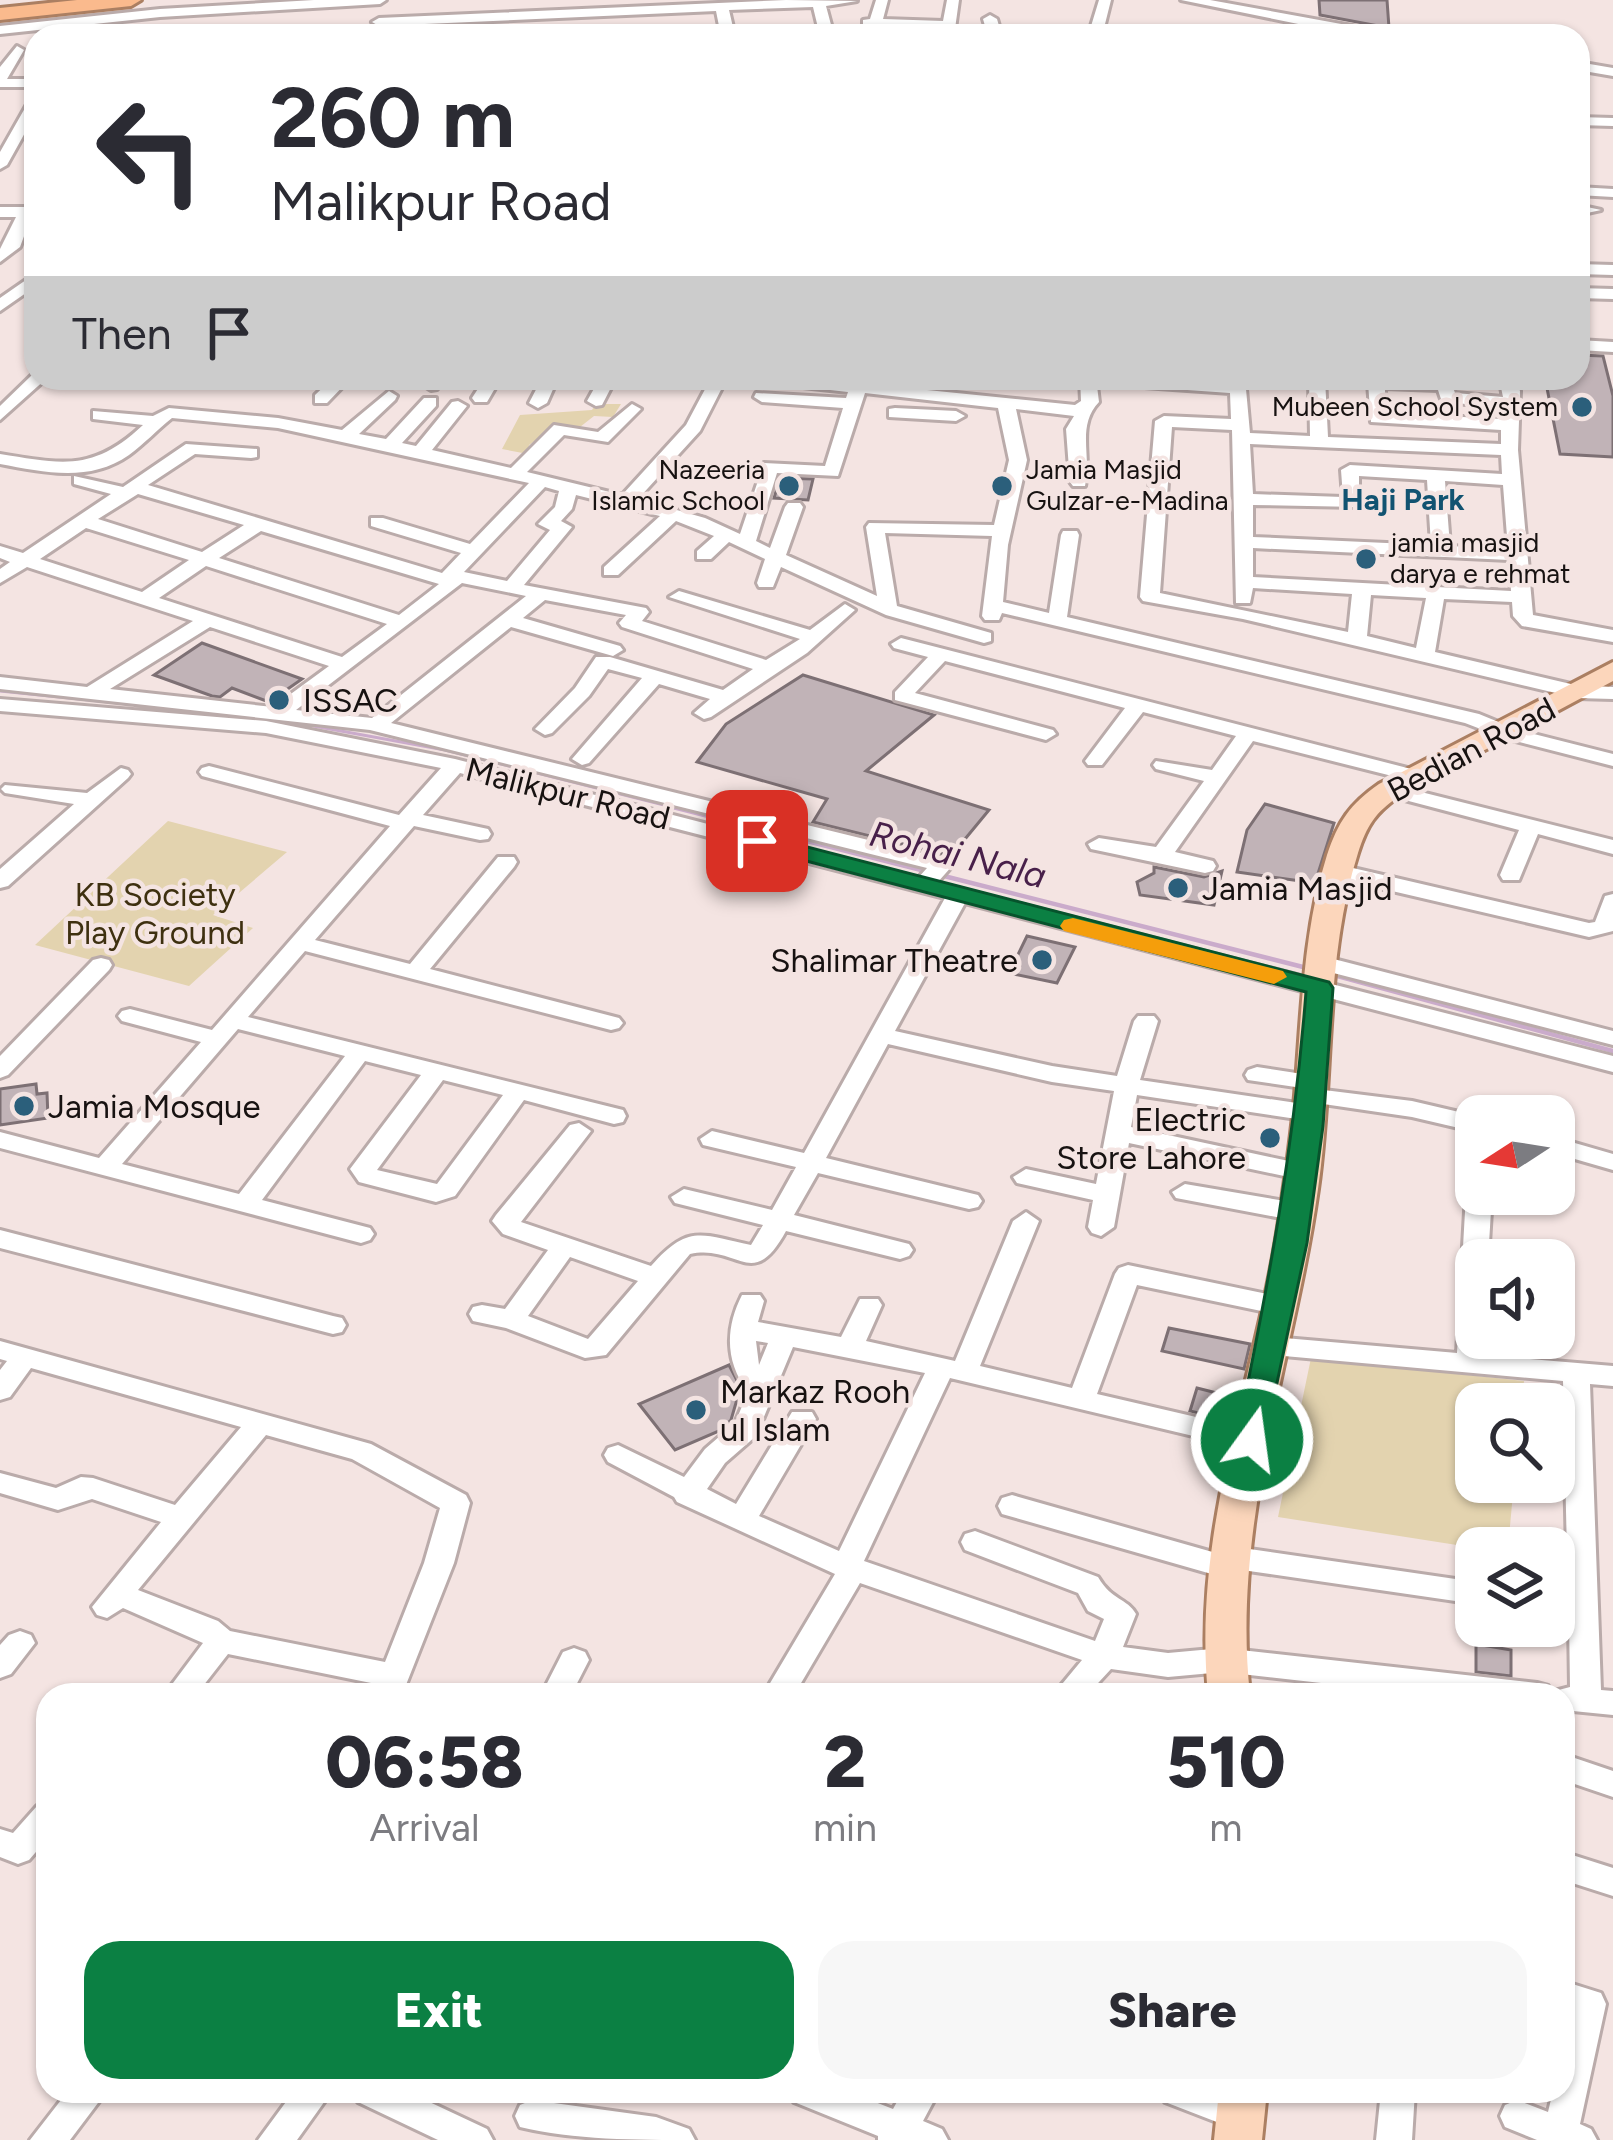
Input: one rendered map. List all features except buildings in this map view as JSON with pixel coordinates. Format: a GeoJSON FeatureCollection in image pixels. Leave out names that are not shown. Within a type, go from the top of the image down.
{"type":"FeatureCollection","features":[{"type":"Feature","properties":{"kind":"highway"},"geometry":{"type":"LineString","coordinates":[[0,10],[64,0]]}},
{"type":"Feature","properties":{"kind":"highway"},"geometry":{"type":"LineString","coordinates":[[0,10],[131,0]]}},
{"type":"Feature","properties":{"kind":"main road","name":"Bedian Road"},"geometry":{"type":"LineString","coordinates":[[1226,1677],[1232,1520],[1281,1306],[1303,1172],[1321,975],[1340,872],[1357,814],[1403,783],[1613,670]]}},
{"type":"Feature","properties":{"kind":"street"},"geometry":{"type":"LineString","coordinates":[[61,24],[380,0]]}},
{"type":"Feature","properties":{"kind":"street"},"geometry":{"type":"LineString","coordinates":[[881,24],[872,23],[882,0]]}},
{"type":"Feature","properties":{"kind":"street"},"geometry":{"type":"LineString","coordinates":[[1187,0],[1299,24]]}},
{"type":"Feature","properties":{"kind":"street"},"geometry":{"type":"LineString","coordinates":[[449,24],[526,8],[625,18],[722,7],[851,1]]}},
{"type":"Feature","properties":{"kind":"street"},"geometry":{"type":"LineString","coordinates":[[722,7],[726,24]]}},
{"type":"Feature","properties":{"kind":"street"},"geometry":{"type":"LineString","coordinates":[[203,22],[213,9]]}},
{"type":"Feature","properties":{"kind":"street"},"geometry":{"type":"LineString","coordinates":[[989,19],[991,24]]}},
{"type":"Feature","properties":{"kind":"street"},"geometry":{"type":"LineString","coordinates":[[379,22],[396,24]]}},
{"type":"Feature","properties":{"kind":"street"},"geometry":{"type":"LineString","coordinates":[[0,81],[17,50]]}},
{"type":"Feature","properties":{"kind":"street"},"geometry":{"type":"LineString","coordinates":[[0,165],[24,123]]}},
{"type":"Feature","properties":{"kind":"street"},"geometry":{"type":"LineString","coordinates":[[0,131],[20,130]]}},
{"type":"Feature","properties":{"kind":"street"},"geometry":{"type":"LineString","coordinates":[[0,257],[12,247],[24,225]]}},
{"type":"Feature","properties":{"kind":"street"},"geometry":{"type":"LineString","coordinates":[[0,415],[26,390]]}},
{"type":"Feature","properties":{"kind":"street"},"geometry":{"type":"LineString","coordinates":[[321,399],[330,390]]}},
{"type":"Feature","properties":{"kind":"street"},"geometry":{"type":"LineString","coordinates":[[345,437],[379,390]]}},
{"type":"Feature","properties":{"kind":"street"},"geometry":{"type":"LineString","coordinates":[[391,445],[431,390]]}},
{"type":"Feature","properties":{"kind":"street"},"geometry":{"type":"LineString","coordinates":[[482,398],[486,390]]}},
{"type":"Feature","properties":{"kind":"street"},"geometry":{"type":"LineString","coordinates":[[538,403],[544,390]]}},
{"type":"Feature","properties":{"kind":"street"},"geometry":{"type":"LineString","coordinates":[[596,401],[602,390]]}},
{"type":"Feature","properties":{"kind":"street"},"geometry":{"type":"LineString","coordinates":[[626,502],[694,427],[713,390]]}},
{"type":"Feature","properties":{"kind":"street"},"geometry":{"type":"LineString","coordinates":[[766,583],[751,549],[770,467],[832,472],[857,390],[956,413]]}},
{"type":"Feature","properties":{"kind":"street"},"geometry":{"type":"LineString","coordinates":[[895,412],[956,413],[1006,404],[1079,411],[1090,403],[1089,390]]}},
{"type":"Feature","properties":{"kind":"street"},"geometry":{"type":"LineString","coordinates":[[1237,390],[1244,499],[1243,613]]}},
{"type":"Feature","properties":{"kind":"street"},"geometry":{"type":"LineString","coordinates":[[1317,390],[1319,441]]}},
{"type":"Feature","properties":{"kind":"street"},"geometry":{"type":"LineString","coordinates":[[1376,390],[1377,418],[1509,425]]}},
{"type":"Feature","properties":{"kind":"street"},"geometry":{"type":"LineString","coordinates":[[1446,390],[1448,398],[1509,402]]}},
{"type":"Feature","properties":{"kind":"street"},"geometry":{"type":"LineString","coordinates":[[1511,390],[1509,450],[1515,555],[1528,622],[1613,636]]}},
{"type":"Feature","properties":{"kind":"street"},"geometry":{"type":"LineString","coordinates":[[974,663],[996,606],[1002,531],[1018,460],[1006,404]]}},
{"type":"Feature","properties":{"kind":"street"},"geometry":{"type":"LineString","coordinates":[[421,453],[458,406]]}},
{"type":"Feature","properties":{"kind":"street"},"geometry":{"type":"LineString","coordinates":[[514,475],[560,429],[602,438],[632,409]]}},
{"type":"Feature","properties":{"kind":"street"},"geometry":{"type":"LineString","coordinates":[[1078,482],[1075,429],[1083,414],[1079,411]]}},
{"type":"Feature","properties":{"kind":"street"},"geometry":{"type":"LineString","coordinates":[[0,458],[70,470],[97,466],[111,461],[169,413],[278,423],[391,445],[673,514],[888,608],[984,637]]}},
{"type":"Feature","properties":{"kind":"street"},"geometry":{"type":"LineString","coordinates":[[99,415],[158,422]]}},
{"type":"Feature","properties":{"kind":"street"},"geometry":{"type":"LineString","coordinates":[[1509,450],[1319,441],[1164,421],[1150,597],[1243,613],[1579,691],[1613,693]]}},
{"type":"Feature","properties":{"kind":"street"},"geometry":{"type":"LineString","coordinates":[[0,577],[192,448],[251,453]]}},
{"type":"Feature","properties":{"kind":"street"},"geometry":{"type":"LineString","coordinates":[[1244,499],[1353,503],[1350,470],[1511,480]]}},
{"type":"Feature","properties":{"kind":"street"},"geometry":{"type":"LineString","coordinates":[[1436,475],[1441,550]]}},
{"type":"Feature","properties":{"kind":"street"},"geometry":{"type":"LineString","coordinates":[[80,480],[448,578],[639,612],[628,623],[768,667]]}},
{"type":"Feature","properties":{"kind":"street"},"geometry":{"type":"LineString","coordinates":[[448,578],[540,482]]}},
{"type":"Feature","properties":{"kind":"street"},"geometry":{"type":"LineString","coordinates":[[511,588],[562,527],[547,524],[562,508],[569,489]]}},
{"type":"Feature","properties":{"kind":"street"},"geometry":{"type":"LineString","coordinates":[[1282,500],[1286,543]]}},
{"type":"Feature","properties":{"kind":"street"},"geometry":{"type":"LineString","coordinates":[[704,555],[751,549],[794,507]]}},
{"type":"Feature","properties":{"kind":"street"},"geometry":{"type":"LineString","coordinates":[[611,572],[673,514]]}},
{"type":"Feature","properties":{"kind":"street"},"geometry":{"type":"LineString","coordinates":[[87,522],[402,622]]}},
{"type":"Feature","properties":{"kind":"street"},"geometry":{"type":"LineString","coordinates":[[377,522],[474,551]]}},
{"type":"Feature","properties":{"kind":"street"},"geometry":{"type":"LineString","coordinates":[[144,599],[259,524]]}},
{"type":"Feature","properties":{"kind":"street"},"geometry":{"type":"LineString","coordinates":[[888,608],[874,526],[1002,531]]}},
{"type":"Feature","properties":{"kind":"street"},"geometry":{"type":"LineString","coordinates":[[1057,620],[1070,535]]}},
{"type":"Feature","properties":{"kind":"street"},"geometry":{"type":"LineString","coordinates":[[1243,542],[1515,555]]}},
{"type":"Feature","properties":{"kind":"street"},"geometry":{"type":"LineString","coordinates":[[1413,548],[1427,592],[1424,657]]}},
{"type":"Feature","properties":{"kind":"street"},"geometry":{"type":"LineString","coordinates":[[1464,551],[1468,595]]}},
{"type":"Feature","properties":{"kind":"street"},"geometry":{"type":"LineString","coordinates":[[0,552],[344,664]]}},
{"type":"Feature","properties":{"kind":"street"},"geometry":{"type":"LineString","coordinates":[[270,722],[453,582],[448,578]]}},
{"type":"Feature","properties":{"kind":"street"},"geometry":{"type":"LineString","coordinates":[[1243,582],[1520,598]]}},
{"type":"Feature","properties":{"kind":"street"},"geometry":{"type":"LineString","coordinates":[[1357,639],[1362,589]]}},
{"type":"Feature","properties":{"kind":"street"},"geometry":{"type":"LineString","coordinates":[[376,725],[542,593]]}},
{"type":"Feature","properties":{"kind":"street"},"geometry":{"type":"LineString","coordinates":[[679,597],[813,638]]}},
{"type":"Feature","properties":{"kind":"street"},"geometry":{"type":"LineString","coordinates":[[996,606],[1472,718],[1494,732],[1613,764]]}},
{"type":"Feature","properties":{"kind":"street"},"geometry":{"type":"LineString","coordinates":[[704,712],[813,638],[845,610]]}},
{"type":"Feature","properties":{"kind":"street"},"geometry":{"type":"LineString","coordinates":[[105,667],[208,620]]}},
{"type":"Feature","properties":{"kind":"street"},"geometry":{"type":"LineString","coordinates":[[133,685],[208,620]]}},
{"type":"Feature","properties":{"kind":"street"},"geometry":{"type":"LineString","coordinates":[[95,690],[208,620]]}},
{"type":"Feature","properties":{"kind":"street"},"geometry":{"type":"LineString","coordinates":[[509,620],[613,650]]}},
{"type":"Feature","properties":{"kind":"street"},"geometry":{"type":"LineString","coordinates":[[901,644],[1249,732],[1531,826],[1613,847]]}},
{"type":"Feature","properties":{"kind":"street"},"geometry":{"type":"LineString","coordinates":[[941,654],[902,696],[1046,734]]}},
{"type":"Feature","properties":{"kind":"street"},"geometry":{"type":"LineString","coordinates":[[544,729],[581,692],[603,661],[722,696]]}},
{"type":"Feature","properties":{"kind":"street"},"geometry":{"type":"LineString","coordinates":[[582,759],[655,676]]}},
{"type":"Feature","properties":{"kind":"street","name":"Malikpur Road"},"geometry":{"type":"LineString","coordinates":[[4,691],[270,722],[455,765],[602,789],[929,878],[957,897],[1321,975],[1613,1064]]}},
{"type":"Feature","properties":{"kind":"street"},"geometry":{"type":"LineString","coordinates":[[1095,761],[1138,705]]}},
{"type":"Feature","properties":{"kind":"street"},"geometry":{"type":"LineString","coordinates":[[270,722],[376,725],[602,789]]}},
{"type":"Feature","properties":{"kind":"street"},"geometry":{"type":"LineString","coordinates":[[1162,855],[1249,732]]}},
{"type":"Feature","properties":{"kind":"street"},"geometry":{"type":"LineString","coordinates":[[106,1166],[455,765]]}},
{"type":"Feature","properties":{"kind":"street"},"geometry":{"type":"LineString","coordinates":[[1163,765],[1216,777]]}},
{"type":"Feature","properties":{"kind":"street"},"geometry":{"type":"LineString","coordinates":[[209,772],[479,834]]}},
{"type":"Feature","properties":{"kind":"street"},"geometry":{"type":"LineString","coordinates":[[0,881],[121,774]]}},
{"type":"Feature","properties":{"kind":"street"},"geometry":{"type":"LineString","coordinates":[[12,789],[91,800]]}},
{"type":"Feature","properties":{"kind":"street"},"geometry":{"type":"LineString","coordinates":[[1511,875],[1531,826]]}},
{"type":"Feature","properties":{"kind":"street"},"geometry":{"type":"LineString","coordinates":[[1099,844],[1204,866]]}},
{"type":"Feature","properties":{"kind":"street"},"geometry":{"type":"LineString","coordinates":[[416,971],[506,862]]}},
{"type":"Feature","properties":{"kind":"street"},"geometry":{"type":"LineString","coordinates":[[1340,872],[1589,930],[1605,926],[1613,901]]}},
{"type":"Feature","properties":{"kind":"street"},"geometry":{"type":"LineString","coordinates":[[482,1314],[511,1320],[585,1349],[596,1348],[672,1254],[690,1244],[755,1255],[814,1164],[957,897]]}},
{"type":"Feature","properties":{"kind":"street"},"geometry":{"type":"LineString","coordinates":[[301,943],[610,1023]]}},
{"type":"Feature","properties":{"kind":"street"},"geometry":{"type":"LineString","coordinates":[[0,1070],[101,965]]}},
{"type":"Feature","properties":{"kind":"street"},"geometry":{"type":"LineString","coordinates":[[1321,975],[1613,1038]]}},
{"type":"Feature","properties":{"kind":"street"},"geometry":{"type":"LineString","coordinates":[[130,1016],[359,1053],[614,1116]]}},
{"type":"Feature","properties":{"kind":"street"},"geometry":{"type":"LineString","coordinates":[[1101,1227],[1127,1084],[1146,1021]]}},
{"type":"Feature","properties":{"kind":"street"},"geometry":{"type":"LineString","coordinates":[[885,1036],[1052,1074],[1312,1097],[1455,1119]]}},
{"type":"Feature","properties":{"kind":"street"},"geometry":{"type":"LineString","coordinates":[[246,1203],[359,1053]]}},
{"type":"Feature","properties":{"kind":"street"},"geometry":{"type":"LineString","coordinates":[[436,1072],[363,1168],[368,1176],[429,1193],[446,1190],[518,1090]]}},
{"type":"Feature","properties":{"kind":"street"},"geometry":{"type":"LineString","coordinates":[[1257,1075],[1312,1097]]}},
{"type":"Feature","properties":{"kind":"street"},"geometry":{"type":"LineString","coordinates":[[579,1131],[505,1221],[563,1248],[654,1277]]}},
{"type":"Feature","properties":{"kind":"street"},"geometry":{"type":"LineString","coordinates":[[1120,1133],[1303,1172]]}},
{"type":"Feature","properties":{"kind":"street"},"geometry":{"type":"LineString","coordinates":[[712,1139],[969,1202]]}},
{"type":"Feature","properties":{"kind":"street"},"geometry":{"type":"LineString","coordinates":[[0,1140],[361,1234]]}},
{"type":"Feature","properties":{"kind":"street"},"geometry":{"type":"LineString","coordinates":[[1575,1150],[1612,1159]]}},
{"type":"Feature","properties":{"kind":"street"},"geometry":{"type":"LineString","coordinates":[[1026,1177],[1108,1195]]}},
{"type":"Feature","properties":{"kind":"street"},"geometry":{"type":"LineString","coordinates":[[1185,1192],[1297,1212]]}},
{"type":"Feature","properties":{"kind":"street"},"geometry":{"type":"LineString","coordinates":[[684,1197],[900,1250]]}},
{"type":"Feature","properties":{"kind":"street"},"geometry":{"type":"LineString","coordinates":[[1469,1363],[1478,1215]]}},
{"type":"Feature","properties":{"kind":"street"},"geometry":{"type":"LineString","coordinates":[[785,1683],[952,1372],[1026,1221]]}},
{"type":"Feature","properties":{"kind":"street"},"geometry":{"type":"LineString","coordinates":[[0,1239],[333,1324]]}},
{"type":"Feature","properties":{"kind":"street"},"geometry":{"type":"LineString","coordinates":[[511,1320],[563,1248]]}},
{"type":"Feature","properties":{"kind":"street"},"geometry":{"type":"LineString","coordinates":[[1081,1402],[1128,1274],[1281,1306]]}},
{"type":"Feature","properties":{"kind":"street"},"geometry":{"type":"LineString","coordinates":[[751,1301],[742,1329],[743,1359],[760,1389]]}},
{"type":"Feature","properties":{"kind":"street"},"geometry":{"type":"LineString","coordinates":[[849,1350],[869,1306]]}},
{"type":"Feature","properties":{"kind":"street"},"geometry":{"type":"LineString","coordinates":[[742,1329],[1252,1440]]}},
{"type":"Feature","properties":{"kind":"street"},"geometry":{"type":"LineString","coordinates":[[687,1495],[715,1456],[746,1430],[784,1336]]}},
{"type":"Feature","properties":{"kind":"street"},"geometry":{"type":"LineString","coordinates":[[1273,1346],[1613,1376]]}},
{"type":"Feature","properties":{"kind":"street"},"geometry":{"type":"LineString","coordinates":[[0,1390],[13,1354],[361,1451],[456,1502],[439,1563],[392,1683]]}},
{"type":"Feature","properties":{"kind":"street"},"geometry":{"type":"LineString","coordinates":[[1571,1527],[1576,1373]]}},
{"type":"Feature","properties":{"kind":"street"},"geometry":{"type":"LineString","coordinates":[[741,1521],[802,1419]]}},
{"type":"Feature","properties":{"kind":"street"},"geometry":{"type":"LineString","coordinates":[[260,1423],[112,1601],[207,1629],[221,1641],[380,1683]]}},
{"type":"Feature","properties":{"kind":"street"},"geometry":{"type":"LineString","coordinates":[[619,1455],[687,1495],[850,1567],[1104,1656],[1226,1677],[1330,1683]]}},
{"type":"Feature","properties":{"kind":"street"},"geometry":{"type":"LineString","coordinates":[[0,1483],[58,1499],[81,1488],[93,1489],[178,1517]]}},
{"type":"Feature","properties":{"kind":"street"},"geometry":{"type":"LineString","coordinates":[[1012,1507],[1229,1562],[1455,1590]]}},
{"type":"Feature","properties":{"kind":"street"},"geometry":{"type":"LineString","coordinates":[[975,1542],[1088,1586],[1098,1603],[1121,1614],[1104,1656],[1079,1683]]}},
{"type":"Feature","properties":{"kind":"street"},"geometry":{"type":"LineString","coordinates":[[188,1683],[221,1641]]}},
{"type":"Feature","properties":{"kind":"street"},"geometry":{"type":"LineString","coordinates":[[1575,1642],[1587,1701]]}},
{"type":"Feature","properties":{"kind":"street"},"geometry":{"type":"LineString","coordinates":[[562,1683],[574,1660]]}},
{"type":"Feature","properties":{"kind":"street"},"geometry":{"type":"LineString","coordinates":[[1575,1771],[1613,1784]]}},
{"type":"Feature","properties":{"kind":"street"},"geometry":{"type":"LineString","coordinates":[[0,1842],[18,1850],[36,1829]]}},
{"type":"Feature","properties":{"kind":"street"},"geometry":{"type":"LineString","coordinates":[[1575,1869],[1613,1882]]}},
{"type":"Feature","properties":{"kind":"street"},"geometry":{"type":"LineString","coordinates":[[1575,2000],[1589,2004],[1575,2101]]}},
{"type":"Feature","properties":{"kind":"street"},"geometry":{"type":"LineString","coordinates":[[48,2140],[80,2103]]}},
{"type":"Feature","properties":{"kind":"street"},"geometry":{"type":"LineString","coordinates":[[277,2140],[306,2103]]}},
{"type":"Feature","properties":{"kind":"street"},"geometry":{"type":"LineString","coordinates":[[396,2103],[475,2140]]}},
{"type":"Feature","properties":{"kind":"street"},"geometry":{"type":"LineString","coordinates":[[833,2103],[908,2136],[918,2103]]}},
{"type":"Feature","properties":{"kind":"street"},"geometry":{"type":"LineString","coordinates":[[1208,2103],[1240,2115]]}},
{"type":"Feature","properties":{"kind":"street"},"geometry":{"type":"LineString","coordinates":[[1394,2140],[1397,2103]]}},
{"type":"Feature","properties":{"kind":"street"},"geometry":{"type":"LineString","coordinates":[[1517,2116],[1570,2136],[1575,2103]]}},
{"type":"Feature","properties":{"kind":"street"},"geometry":{"type":"LineString","coordinates":[[532,2116],[677,2140]]}},
{"type":"Feature","properties":{"kind":"green space"},"geometry":{"type":"Polygon","coordinates":[[[596,404],[621,404],[613,417],[594,416],[580,427],[552,429],[529,445],[528,454],[502,449],[520,415],[592,410],[596,404]]]}},
{"type":"Feature","properties":{"kind":"green space","name":"KB Society Play Ground"},"geometry":{"type":"Polygon","coordinates":[[[168,821],[287,852],[213,915],[253,928],[189,986],[35,945],[168,821]]]}},
{"type":"Feature","properties":{"kind":"green space"},"geometry":{"type":"Polygon","coordinates":[[[1311,1358],[1524,1381],[1455,1383],[1455,1503],[1512,1503],[1510,1527],[1455,1527],[1455,1545],[1278,1517],[1311,1358]]]}},
{"type":"Feature","properties":{"kind":"waterway","name":"Rohai Nala"},"geometry":{"type":"LineString","coordinates":[[0,691],[227,714]]}},
{"type":"Feature","properties":{"kind":"waterway","name":"Rohai Nala"},"geometry":{"type":"LineString","coordinates":[[286,721],[445,750],[676,808]]}},
{"type":"Feature","properties":{"kind":"waterway","name":"Rohai Nala"},"geometry":{"type":"LineString","coordinates":[[665,805],[929,872]]}},
{"type":"Feature","properties":{"kind":"waterway","name":"Rohai Nala"},"geometry":{"type":"LineString","coordinates":[[940,875],[1307,968]]}},
{"type":"Feature","properties":{"kind":"waterway","name":"Rohai Nala"},"geometry":{"type":"LineString","coordinates":[[1330,974],[1613,1051]]}},
{"type":"Feature","properties":{"kind":"slow traffic"},"geometry":{"type":"LineString","coordinates":[[1073,926],[1274,977]]}},
{"type":"Feature","properties":{"kind":"place","name":"Mubeen School System"},"geometry":{"type":"Point","coordinates":[1582,407]}},
{"type":"Feature","properties":{"kind":"place","name":"Nazeeria Islamic School"},"geometry":{"type":"Point","coordinates":[789,486]}},
{"type":"Feature","properties":{"kind":"place","name":"Jamia Masjid Gulzar-e-Madina"},"geometry":{"type":"Point","coordinates":[1002,486]}},
{"type":"Feature","properties":{"kind":"place","name":"jamia masjid darya e rehmat"},"geometry":{"type":"Point","coordinates":[1366,559]}},
{"type":"Feature","properties":{"kind":"place","name":"ISSAC"},"geometry":{"type":"Point","coordinates":[279,700]}},
{"type":"Feature","properties":{"kind":"place","name":"Jamia Masjid"},"geometry":{"type":"Point","coordinates":[1178,888]}},
{"type":"Feature","properties":{"kind":"place","name":"Shalimar Theatre"},"geometry":{"type":"Point","coordinates":[1042,960]}},
{"type":"Feature","properties":{"kind":"place","name":"Jamia Mosque"},"geometry":{"type":"Point","coordinates":[24,1106]}},
{"type":"Feature","properties":{"kind":"place","name":"Electric Store Lahore"},"geometry":{"type":"Point","coordinates":[1270,1138]}},
{"type":"Feature","properties":{"kind":"place","name":"Markaz Rooh ul Islam"},"geometry":{"type":"Point","coordinates":[696,1410]}},
{"type":"Feature","properties":{"kind":"district","name":"Haji Park"},"geometry":{"type":"Point","coordinates":[1403,500]}},
{"type":"Feature","properties":{"kind":"route"},"geometry":{"type":"LineString","coordinates":[[757,841],[1319,988],[1310,1126],[1293,1243],[1252,1440]]}}]}
